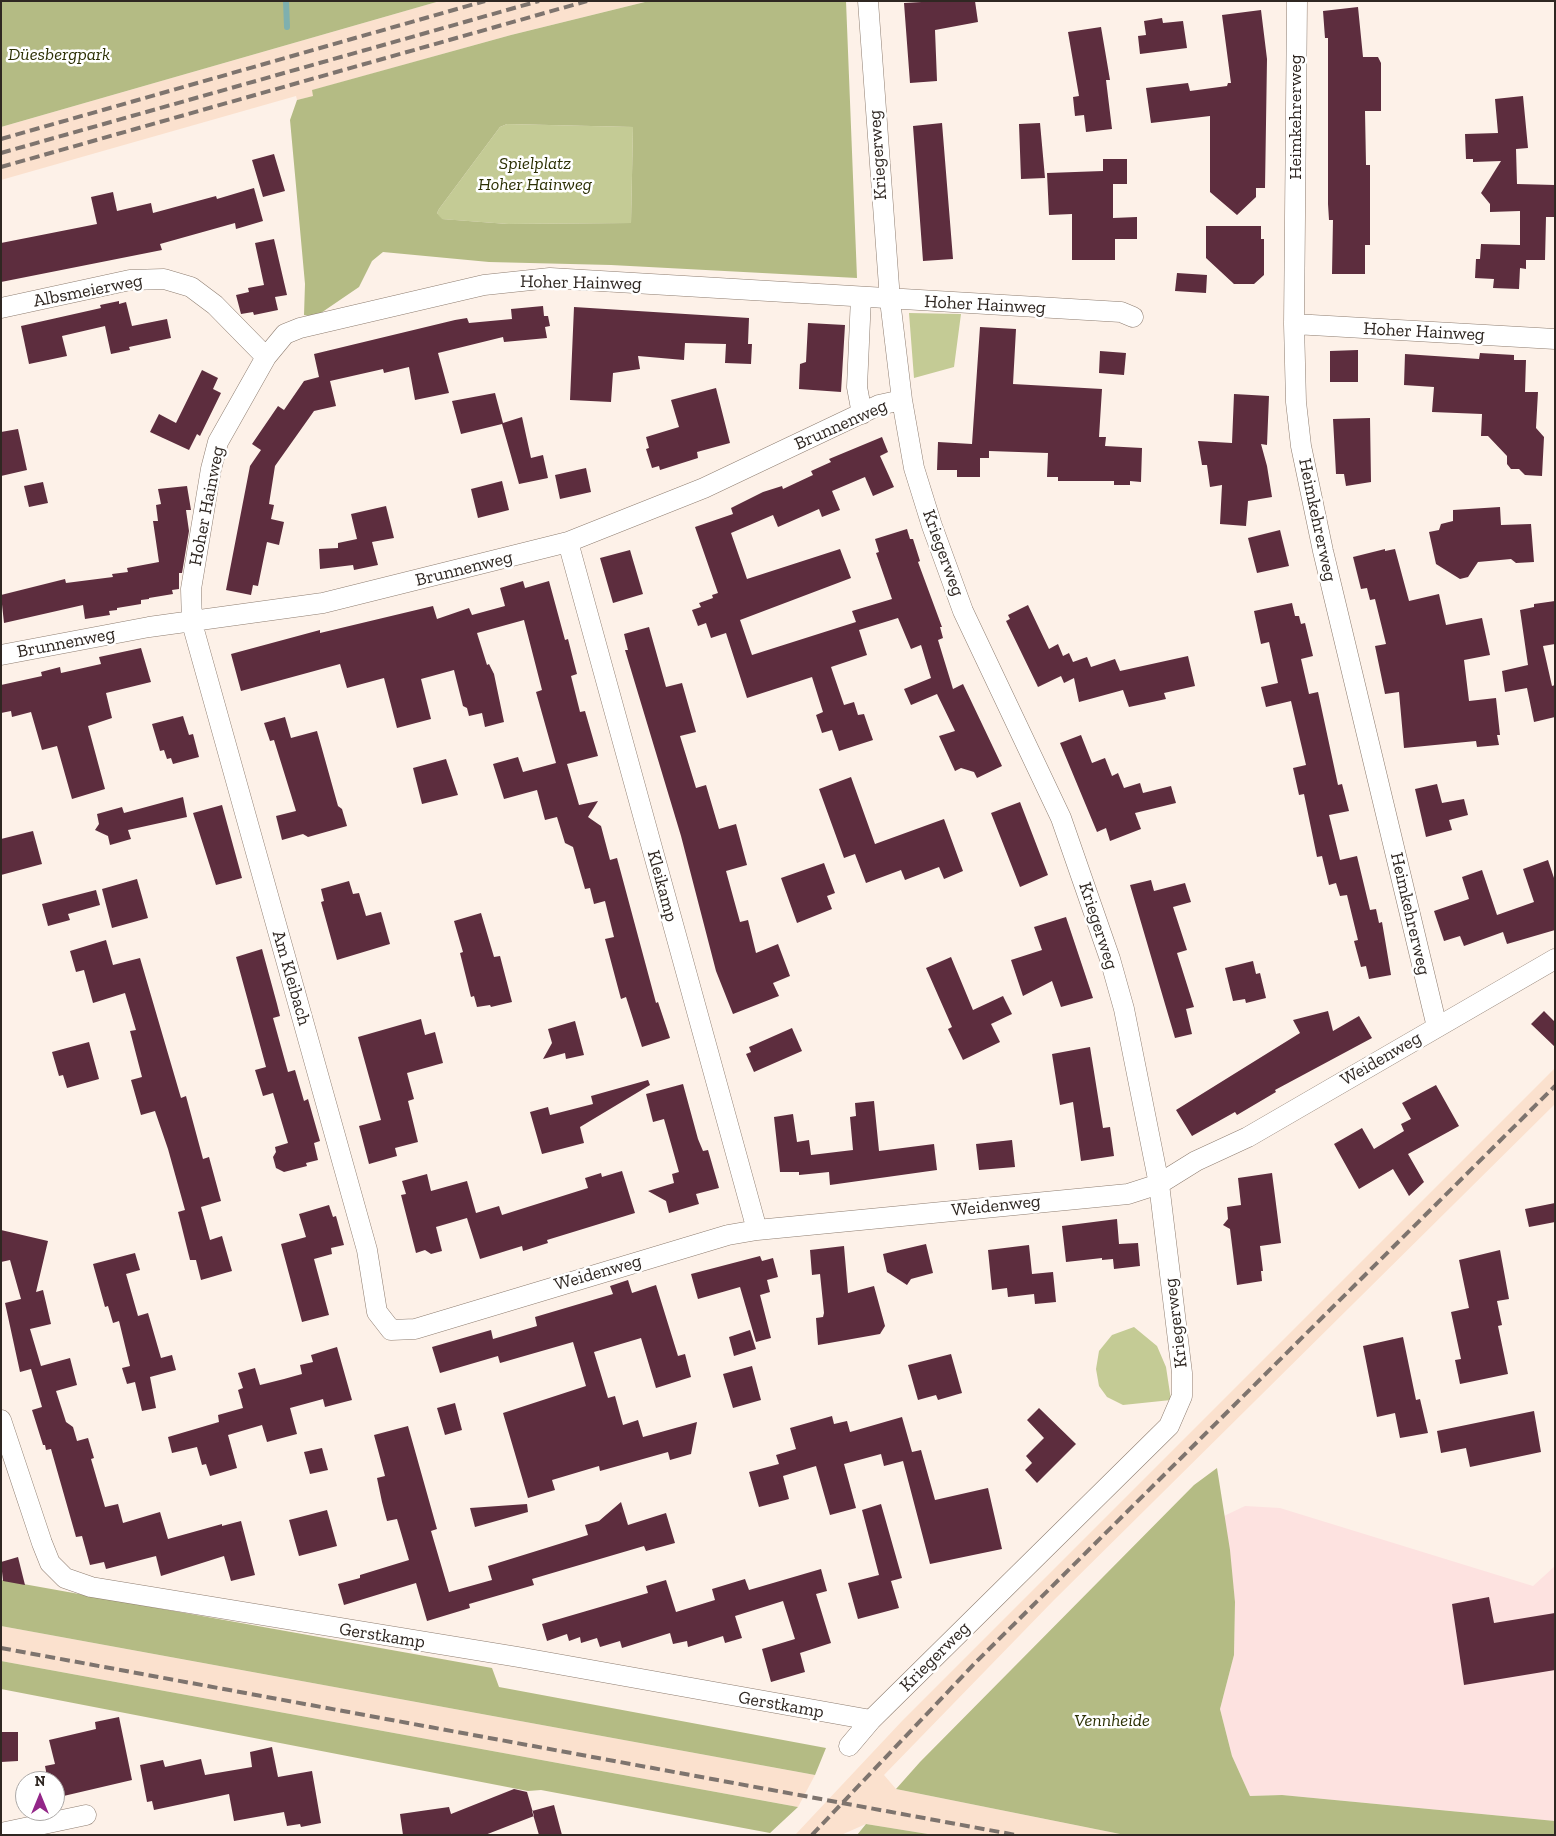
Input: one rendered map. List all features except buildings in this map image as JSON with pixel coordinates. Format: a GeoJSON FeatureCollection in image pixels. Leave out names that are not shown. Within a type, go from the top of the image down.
{"type":"FeatureCollection","features":[{"type":"Feature","properties":{"kind":"street","name":"Kriegerweg"},"geometry":{"type":"LineString","coordinates":[[849,1746],[871,1720],[1169,1426],[1182,1396],[1182,1373],[1159,1184],[1124,1009],[1110,959],[1061,818],[963,611],[932,526],[914,468],[902,400],[890,300],[868,1]]}},
{"type":"Feature","properties":{"kind":"street","name":"Heimkehrerweg"},"geometry":{"type":"LineString","coordinates":[[1297,1],[1294,324],[1296,402],[1301,446],[1326,560],[1437,1027]]}},
{"type":"Feature","properties":{"kind":"street","name":"Hoher Hainweg"},"geometry":{"type":"LineString","coordinates":[[192,623],[191,589],[211,469],[218,442],[266,357],[285,334],[300,328],[501,282],[550,278],[890,300],[1121,312],[1133,317]]}},
{"type":"Feature","properties":{"kind":"street","name":"Albsmeierweg"},"geometry":{"type":"LineString","coordinates":[[1,308],[130,280],[164,279],[191,287],[215,305],[266,357]]}},
{"type":"Feature","properties":{"kind":"street"},"geometry":{"type":"LineString","coordinates":[[861,297],[857,387],[862,414]]}},
{"type":"Feature","properties":{"kind":"street","name":"Hoher Hainweg"},"geometry":{"type":"LineString","coordinates":[[1294,324],[1555,339]]}},
{"type":"Feature","properties":{"kind":"street","name":"Brunnenweg"},"geometry":{"type":"LineString","coordinates":[[1,655],[149,627],[192,623],[323,603],[568,542],[704,488],[879,405],[902,400]]}},
{"type":"Feature","properties":{"kind":"street","name":"Kleikamp"},"geometry":{"type":"LineString","coordinates":[[568,542],[757,1230]]}},
{"type":"Feature","properties":{"kind":"street","name":"Am Kleibach"},"geometry":{"type":"LineString","coordinates":[[192,623],[367,1250],[377,1312],[391,1330]]}},
{"type":"Feature","properties":{"kind":"street","name":"Weidenweg"},"geometry":{"type":"LineString","coordinates":[[391,1330],[415,1329],[728,1235],[757,1230],[1128,1194],[1159,1184],[1196,1161],[1248,1137],[1555,959]]}},
{"type":"Feature","properties":{"kind":"street","name":"Gerstkamp"},"geometry":{"type":"LineString","coordinates":[[1,1420],[50,1563],[65,1578],[91,1587],[326,1628],[518,1657],[871,1720]]}},
{"type":"Feature","properties":{"kind":"street"},"geometry":{"type":"LineString","coordinates":[[1,1833],[86,1815]]}},
{"type":"Feature","properties":{"kind":"shaded area"},"geometry":{"type":"Polygon","coordinates":[[[440,1],[649,1],[511,35],[313,90],[314,96],[297,100],[296,96],[1,180],[1,127],[440,1]]]}},
{"type":"Feature","properties":{"kind":"shaded area"},"geometry":{"type":"Polygon","coordinates":[[[1555,1068],[1555,1104],[1054,1600],[884,1775],[896,1789],[1125,1835],[934,1835],[866,1824],[841,1835],[795,1835],[902,1721],[1555,1068]]]}},
{"type":"Feature","properties":{"kind":"shaded area"},"geometry":{"type":"Polygon","coordinates":[[[1245,1506],[1280,1508],[1533,1586],[1555,1566],[1555,1821],[1282,1795],[1250,1796],[1232,1756],[1220,1709],[1234,1655],[1235,1602],[1224,1516],[1245,1506]]]}},
{"type":"Feature","properties":{"kind":"shaded area"},"geometry":{"type":"Polygon","coordinates":[[[1,1626],[815,1775],[798,1807],[1,1661],[1,1626]]]}},
{"type":"Feature","properties":{"kind":"green space","name":"Düesbergpark"},"geometry":{"type":"Polygon","coordinates":[[[1,1],[440,1],[1,127],[1,1]]]}},
{"type":"Feature","properties":{"kind":"green space"},"geometry":{"type":"Polygon","coordinates":[[[649,1],[846,1],[857,278],[611,265],[489,262],[383,252],[372,261],[359,287],[315,317],[304,315],[305,284],[290,120],[297,100],[313,96],[312,90],[511,35],[649,1]],[[507,124],[500,127],[437,213],[442,219],[508,224],[631,223],[633,127],[507,124]]]}},
{"type":"Feature","properties":{"kind":"green space","name":"Spielplatz Hoher Hainweg"},"geometry":{"type":"Polygon","coordinates":[[[507,124],[633,127],[631,223],[508,224],[441,219],[437,213],[439,209],[500,127],[507,124]]]}},
{"type":"Feature","properties":{"kind":"green space"},"geometry":{"type":"Polygon","coordinates":[[[909,313],[961,314],[954,367],[914,378],[909,313]]]}},
{"type":"Feature","properties":{"kind":"green space"},"geometry":{"type":"Polygon","coordinates":[[[1134,1327],[1157,1346],[1166,1367],[1171,1400],[1123,1405],[1107,1397],[1099,1386],[1096,1369],[1099,1351],[1112,1335],[1134,1327]]]}},
{"type":"Feature","properties":{"kind":"green space","name":"Vennheide"},"geometry":{"type":"Polygon","coordinates":[[[1217,1468],[1230,1550],[1235,1602],[1234,1655],[1220,1709],[1232,1756],[1250,1796],[1282,1795],[1555,1821],[1555,1835],[1125,1835],[896,1789],[920,1762],[1194,1485],[1217,1468]]]}},
{"type":"Feature","properties":{"kind":"green space"},"geometry":{"type":"Polygon","coordinates":[[[1,1580],[492,1668],[499,1687],[826,1748],[815,1775],[1,1626],[1,1580]]]}},
{"type":"Feature","properties":{"kind":"green space"},"geometry":{"type":"Polygon","coordinates":[[[1,1661],[798,1807],[770,1833],[541,1790],[528,1791],[1,1689],[1,1661]]]}},
{"type":"Feature","properties":{"kind":"green space"},"geometry":{"type":"Polygon","coordinates":[[[866,1824],[934,1835],[857,1835],[866,1824]]]}},
{"type":"Feature","properties":{"kind":"waterway"},"geometry":{"type":"LineString","coordinates":[[286,1],[287,27]]}},
{"type":"Feature","properties":{"kind":"railway"},"geometry":{"type":"LineString","coordinates":[[1,139],[485,1]]}},
{"type":"Feature","properties":{"kind":"railway"},"geometry":{"type":"LineString","coordinates":[[1,153],[539,1]]}},
{"type":"Feature","properties":{"kind":"railway"},"geometry":{"type":"LineString","coordinates":[[1,167],[587,1]]}},
{"type":"Feature","properties":{"kind":"railway"},"geometry":{"type":"LineString","coordinates":[[812,1835],[977,1661],[1555,1086]]}},
{"type":"Feature","properties":{"kind":"railway"},"geometry":{"type":"LineString","coordinates":[[1,1648],[1016,1835]]}}]}
